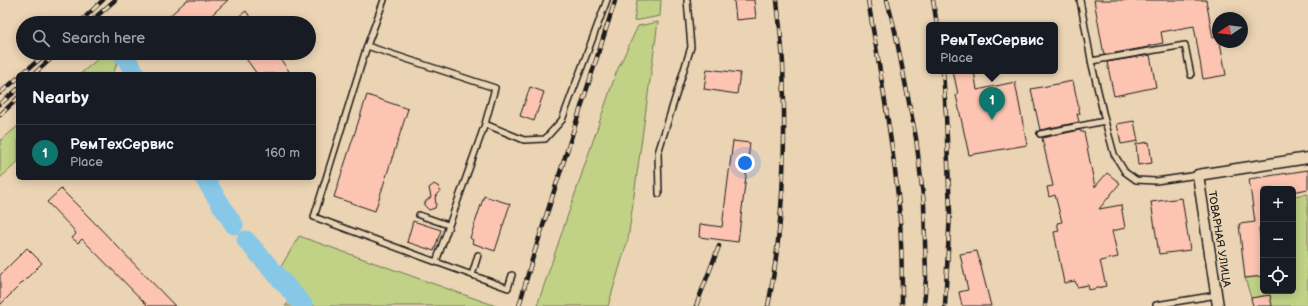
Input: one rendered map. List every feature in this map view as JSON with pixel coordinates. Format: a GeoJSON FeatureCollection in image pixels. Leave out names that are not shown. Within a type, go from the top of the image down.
{"type":"FeatureCollection","features":[{"type":"Feature","properties":{"kind":"street"},"geometry":{"type":"LineString","coordinates":[[1198,175],[1308,158]]}},
{"type":"Feature","properties":{"kind":"street","name":"ТОВАРНАЯ УЛИЦА"},"geometry":{"type":"LineString","coordinates":[[1198,175],[1218,306]]}},
{"type":"Feature","properties":{"kind":"lane"},"geometry":{"type":"LineString","coordinates":[[384,0],[367,46],[314,217],[508,288],[512,275]]}},
{"type":"Feature","properties":{"kind":"lane"},"geometry":{"type":"LineString","coordinates":[[485,124],[524,140],[545,139],[562,120],[607,0]]}},
{"type":"Feature","properties":{"kind":"lane"},"geometry":{"type":"LineString","coordinates":[[659,194],[658,153],[691,47],[687,0]]}},
{"type":"Feature","properties":{"kind":"lane"},"geometry":{"type":"LineString","coordinates":[[1080,0],[1091,61],[1105,121],[1114,154],[1125,172],[1136,180],[1156,181],[1198,175]]}},
{"type":"Feature","properties":{"kind":"lane"},"geometry":{"type":"LineString","coordinates":[[1091,61],[1185,45],[1191,75]]}},
{"type":"Feature","properties":{"kind":"lane"},"geometry":{"type":"LineString","coordinates":[[367,46],[495,88],[485,124],[436,262]]}},
{"type":"Feature","properties":{"kind":"lane"},"geometry":{"type":"LineString","coordinates":[[1040,134],[1105,121]]}},
{"type":"Feature","properties":{"kind":"lane"},"geometry":{"type":"LineString","coordinates":[[419,215],[448,225]]}},
{"type":"Feature","properties":{"kind":"lane"},"geometry":{"type":"LineString","coordinates":[[472,275],[478,255]]}},
{"type":"Feature","properties":{"kind":"lane"},"geometry":{"type":"LineString","coordinates":[[1156,306],[1217,295]]}},
{"type":"Feature","properties":{"kind":"green space"},"geometry":{"type":"Polygon","coordinates":[[[637,0],[661,0],[660,16],[634,21],[637,0]]]}},
{"type":"Feature","properties":{"kind":"green space"},"geometry":{"type":"Polygon","coordinates":[[[658,22],[628,239],[608,306],[537,306],[616,73],[638,26],[658,22]]]}},
{"type":"Feature","properties":{"kind":"green space"},"geometry":{"type":"Polygon","coordinates":[[[97,60],[118,60],[114,72],[82,72],[97,60]]]}},
{"type":"Feature","properties":{"kind":"green space"},"geometry":{"type":"Polygon","coordinates":[[[16,128],[16,164],[0,178],[0,141],[16,128]]]}},
{"type":"Feature","properties":{"kind":"green space"},"geometry":{"type":"Polygon","coordinates":[[[1308,194],[1308,306],[1271,306],[1270,295],[1251,298],[1245,278],[1260,276],[1260,294],[1296,294],[1296,196],[1308,194]]]}},
{"type":"Feature","properties":{"kind":"green space"},"geometry":{"type":"Polygon","coordinates":[[[299,236],[496,306],[285,306],[289,302],[272,282],[299,236]]]}},
{"type":"Feature","properties":{"kind":"building"},"geometry":{"type":"Polygon","coordinates":[[[187,0],[228,0],[211,16],[170,16],[187,0]]]}},
{"type":"Feature","properties":{"kind":"building"},"geometry":{"type":"Polygon","coordinates":[[[734,0],[754,0],[756,18],[736,20],[734,0]]]}},
{"type":"Feature","properties":{"kind":"building"},"geometry":{"type":"Polygon","coordinates":[[[1094,0],[1206,0],[1212,33],[1212,48],[1221,48],[1226,75],[1203,79],[1194,26],[1161,32],[1163,43],[1104,55],[1094,0]]]}},
{"type":"Feature","properties":{"kind":"building"},"geometry":{"type":"Polygon","coordinates":[[[246,11],[249,16],[239,16],[246,11]]]}},
{"type":"Feature","properties":{"kind":"building"},"geometry":{"type":"Polygon","coordinates":[[[1150,55],[1156,87],[1114,96],[1107,62],[1150,55]]]}},
{"type":"Feature","properties":{"kind":"building"},"geometry":{"type":"Polygon","coordinates":[[[247,60],[281,60],[290,72],[256,72],[247,60]]]}},
{"type":"Feature","properties":{"kind":"building"},"geometry":{"type":"Polygon","coordinates":[[[707,69],[740,73],[737,94],[704,89],[707,69]]]}},
{"type":"Feature","properties":{"kind":"building"},"geometry":{"type":"Polygon","coordinates":[[[954,74],[974,74],[977,90],[1015,82],[1027,145],[969,155],[956,95],[958,94],[954,74]]]}},
{"type":"Feature","properties":{"kind":"building"},"geometry":{"type":"Polygon","coordinates":[[[1073,81],[1080,114],[1077,114],[1079,122],[1040,130],[1031,89],[1073,81]]]}},
{"type":"Feature","properties":{"kind":"building"},"geometry":{"type":"Polygon","coordinates":[[[530,87],[544,92],[534,121],[520,116],[530,87]]]}},
{"type":"Feature","properties":{"kind":"building"},"geometry":{"type":"Polygon","coordinates":[[[367,95],[408,109],[375,211],[334,197],[367,95]]]}},
{"type":"Feature","properties":{"kind":"building"},"geometry":{"type":"Polygon","coordinates":[[[1134,121],[1138,141],[1121,144],[1117,124],[1134,121]]]}},
{"type":"Feature","properties":{"kind":"building"},"geometry":{"type":"Polygon","coordinates":[[[1080,130],[1081,132],[1084,132],[1095,187],[1107,173],[1120,183],[1099,209],[1121,205],[1125,228],[1112,231],[1118,257],[1100,261],[1106,286],[1089,290],[1088,285],[1077,287],[1075,281],[1064,283],[1054,232],[1059,231],[1057,223],[1062,222],[1055,195],[1049,197],[1047,187],[1053,186],[1042,138],[1080,130]]]}},
{"type":"Feature","properties":{"kind":"building"},"geometry":{"type":"Polygon","coordinates":[[[733,141],[750,143],[738,242],[699,237],[700,224],[722,227],[733,141]]]}},
{"type":"Feature","properties":{"kind":"building"},"geometry":{"type":"Polygon","coordinates":[[[1149,142],[1152,163],[1138,165],[1136,144],[1149,142]]]}},
{"type":"Feature","properties":{"kind":"building"},"geometry":{"type":"Polygon","coordinates":[[[1308,170],[1308,189],[1296,191],[1296,186],[1260,186],[1260,276],[1245,278],[1239,224],[1255,222],[1249,179],[1308,170]]]}},
{"type":"Feature","properties":{"kind":"building"},"geometry":{"type":"Polygon","coordinates":[[[434,184],[439,187],[440,192],[435,197],[435,208],[429,210],[424,205],[431,197],[429,188],[434,184]]]}},
{"type":"Feature","properties":{"kind":"building"},"geometry":{"type":"Polygon","coordinates":[[[61,189],[175,306],[148,306],[82,239],[78,243],[72,238],[76,234],[74,230],[47,202],[61,189]]]}},
{"type":"Feature","properties":{"kind":"building"},"geometry":{"type":"Polygon","coordinates":[[[484,196],[510,204],[495,251],[472,243],[473,240],[470,238],[484,196]]]}},
{"type":"Feature","properties":{"kind":"building"},"geometry":{"type":"Polygon","coordinates":[[[1182,198],[1190,250],[1159,254],[1151,202],[1182,198]]]}},
{"type":"Feature","properties":{"kind":"building"},"geometry":{"type":"Polygon","coordinates":[[[413,221],[441,230],[434,251],[407,242],[413,221]]]}},
{"type":"Feature","properties":{"kind":"building"},"geometry":{"type":"Polygon","coordinates":[[[27,248],[42,263],[0,305],[0,275],[27,248]]]}},
{"type":"Feature","properties":{"kind":"building"},"geometry":{"type":"Polygon","coordinates":[[[977,251],[991,306],[962,306],[959,292],[968,290],[960,254],[977,251]]]}},
{"type":"Feature","properties":{"kind":"building"},"geometry":{"type":"Polygon","coordinates":[[[1270,295],[1272,306],[1253,306],[1251,298],[1270,295]]]}},
{"type":"Feature","properties":{"kind":"waterway"},"geometry":{"type":"LineString","coordinates":[[127,60],[135,72]]}},
{"type":"Feature","properties":{"kind":"waterway"},"geometry":{"type":"LineString","coordinates":[[205,180],[234,225]]}},
{"type":"Feature","properties":{"kind":"waterway"},"geometry":{"type":"LineString","coordinates":[[246,240],[304,306]]}},
{"type":"Feature","properties":{"kind":"railway"},"geometry":{"type":"LineString","coordinates":[[86,16],[103,0]]}},
{"type":"Feature","properties":{"kind":"railway"},"geometry":{"type":"LineString","coordinates":[[97,16],[115,0]]}},
{"type":"Feature","properties":{"kind":"railway"},"geometry":{"type":"LineString","coordinates":[[768,306],[778,246],[784,155],[783,64],[777,0]]}},
{"type":"Feature","properties":{"kind":"railway"},"geometry":{"type":"LineString","coordinates":[[868,0],[888,122],[898,196],[901,237],[902,306]]}},
{"type":"Feature","properties":{"kind":"railway"},"geometry":{"type":"LineString","coordinates":[[887,0],[895,31],[916,138],[924,204],[926,278],[924,306]]}},
{"type":"Feature","properties":{"kind":"railway"},"geometry":{"type":"LineString","coordinates":[[933,0],[937,22]]}},
{"type":"Feature","properties":{"kind":"railway"},"geometry":{"type":"LineString","coordinates":[[519,306],[532,260],[615,1]]}},
{"type":"Feature","properties":{"kind":"railway"},"geometry":{"type":"LineString","coordinates":[[24,72],[39,60]]}},
{"type":"Feature","properties":{"kind":"railway"},"geometry":{"type":"LineString","coordinates":[[36,72],[49,60]]}},
{"type":"Feature","properties":{"kind":"railway"},"geometry":{"type":"LineString","coordinates":[[943,74],[950,212],[945,306]]}},
{"type":"Feature","properties":{"kind":"railway"},"geometry":{"type":"LineString","coordinates":[[0,93],[16,80]]}},
{"type":"Feature","properties":{"kind":"railway"},"geometry":{"type":"LineString","coordinates":[[0,104],[16,91]]}},
{"type":"Feature","properties":{"kind":"railway"},"geometry":{"type":"LineString","coordinates":[[0,115],[16,100]]}},
{"type":"Feature","properties":{"kind":"railway"},"geometry":{"type":"LineString","coordinates":[[696,306],[719,246]]}},
{"type":"Feature","properties":{"kind":"place","name":"РемТехСервис"},"geometry":{"type":"Point","coordinates":[992,120]}}]}
